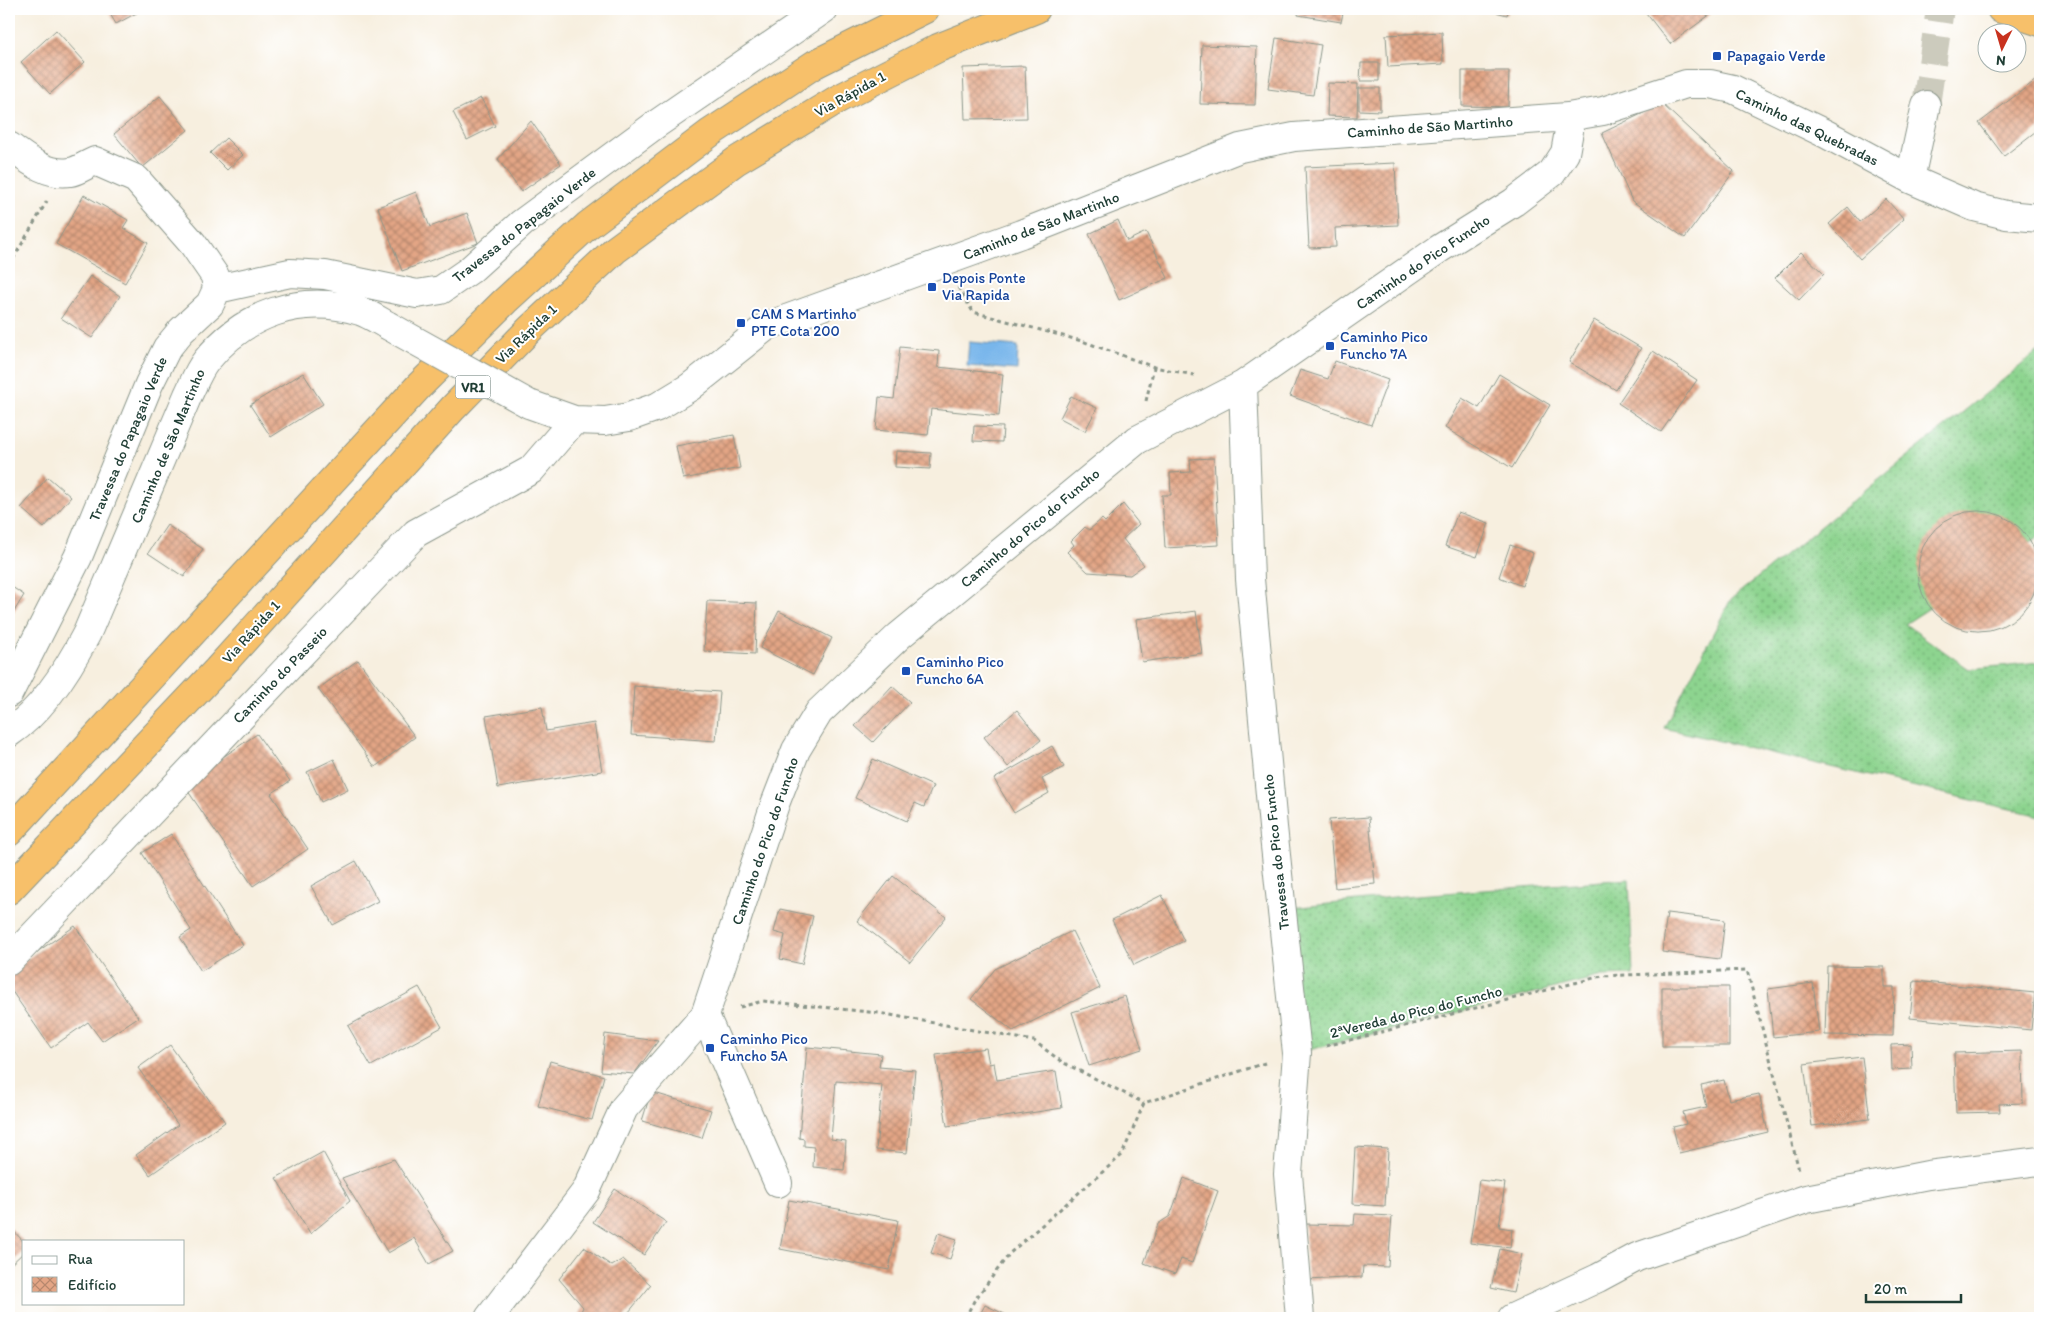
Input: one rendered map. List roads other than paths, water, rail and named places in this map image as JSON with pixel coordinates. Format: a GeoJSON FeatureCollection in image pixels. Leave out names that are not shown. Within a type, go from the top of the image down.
{"type":"FeatureCollection","features":[{"type":"Feature","properties":{"kind":"highway","name":"VR1"},"geometry":{"type":"LineString","coordinates":[[9,832],[419,386],[505,301],[587,226],[710,133],[815,64],[925,9]]}},
{"type":"Feature","properties":{"kind":"highway","name":"Via Rápida 1"},"geometry":{"type":"LineString","coordinates":[[9,890],[217,670],[453,408],[530,329],[615,250],[736,161],[838,98],[938,48],[1036,9]]}},
{"type":"Feature","properties":{"kind":"highway"},"geometry":{"type":"LineString","coordinates":[[2001,9],[2040,22]]}},
{"type":"Feature","properties":{"kind":"street","name":"Travessa do Papagaio Verde"},"geometry":{"type":"LineString","coordinates":[[9,693],[78,557],[149,384],[167,348],[181,331],[210,304],[217,288],[290,273],[325,275],[417,294],[441,290],[470,270],[522,223],[654,125],[824,9]]}},
{"type":"Feature","properties":{"kind":"street","name":"Caminho das Quebradas"},"geometry":{"type":"LineString","coordinates":[[1568,117],[1602,112],[1686,84],[1710,84],[1733,89],[1753,98],[1910,179],[1974,207],[2006,216],[2040,218]]}},
{"type":"Feature","properties":{"kind":"street"},"geometry":{"type":"LineString","coordinates":[[1910,179],[1926,105]]}},
{"type":"Feature","properties":{"kind":"street","name":"Caminho de São Martinho"},"geometry":{"type":"LineString","coordinates":[[9,733],[29,717],[70,666],[87,633],[188,396],[204,363],[221,344],[256,318],[279,310],[307,305],[332,306],[360,312],[529,404],[574,420],[605,421],[657,407],[690,387],[767,326],[944,263],[1240,148],[1294,137],[1568,117]]}},
{"type":"Feature","properties":{"kind":"street","name":"Caminho do Pico Funcho"},"geometry":{"type":"LineString","coordinates":[[1243,385],[1439,249],[1514,202],[1552,173],[1565,153],[1570,131],[1568,117]]}},
{"type":"Feature","properties":{"kind":"street"},"geometry":{"type":"LineString","coordinates":[[9,146],[38,166],[70,172],[95,161],[136,179],[193,244],[215,276],[217,288]]}},
{"type":"Feature","properties":{"kind":"street","name":"Caminho do Pico do Funcho"},"geometry":{"type":"LineString","coordinates":[[489,1318],[586,1191],[624,1108],[706,1015],[778,795],[796,750],[819,712],[899,636],[1137,440],[1243,385]]}},
{"type":"Feature","properties":{"kind":"street","name":"Travessa do Pico Funcho"},"geometry":{"type":"LineString","coordinates":[[1243,385],[1250,579],[1273,827],[1297,1053],[1288,1174],[1300,1318]]}},
{"type":"Feature","properties":{"kind":"street","name":"Caminho do Passeio"},"geometry":{"type":"LineString","coordinates":[[9,961],[416,533],[531,470],[574,420]]}},
{"type":"Feature","properties":{"kind":"street"},"geometry":{"type":"LineString","coordinates":[[706,1015],[778,1183]]}},
{"type":"Feature","properties":{"kind":"street"},"geometry":{"type":"LineString","coordinates":[[1512,1318],[1598,1278],[1637,1257],[1806,1199],[1928,1175],[2040,1161]]}},
{"type":"Feature","properties":{"kind":"water"},"geometry":{"type":"Polygon","coordinates":[[[969,342],[1018,346],[1017,370],[967,366],[969,342]]]}},
{"type":"Feature","properties":{"kind":"tunnel"},"geometry":{"type":"LineString","coordinates":[[1926,105],[1940,9]]}},
{"type":"Feature","properties":{"kind":"place","name":"Papagaio Verde"},"geometry":{"type":"Point","coordinates":[1717,56]}},
{"type":"Feature","properties":{"kind":"place","name":"Depois Ponte Via Rapida"},"geometry":{"type":"Point","coordinates":[932,287]}},
{"type":"Feature","properties":{"kind":"place","name":"CAM S Martinho PTE Cota 200"},"geometry":{"type":"Point","coordinates":[741,323]}},
{"type":"Feature","properties":{"kind":"place","name":"Caminho Pico Funcho 7A"},"geometry":{"type":"Point","coordinates":[1330,346]}},
{"type":"Feature","properties":{"kind":"place","name":"Caminho Pico Funcho 6A"},"geometry":{"type":"Point","coordinates":[906,671]}},
{"type":"Feature","properties":{"kind":"place","name":"Caminho Pico Funcho 5A"},"geometry":{"type":"Point","coordinates":[710,1048]}}]}
